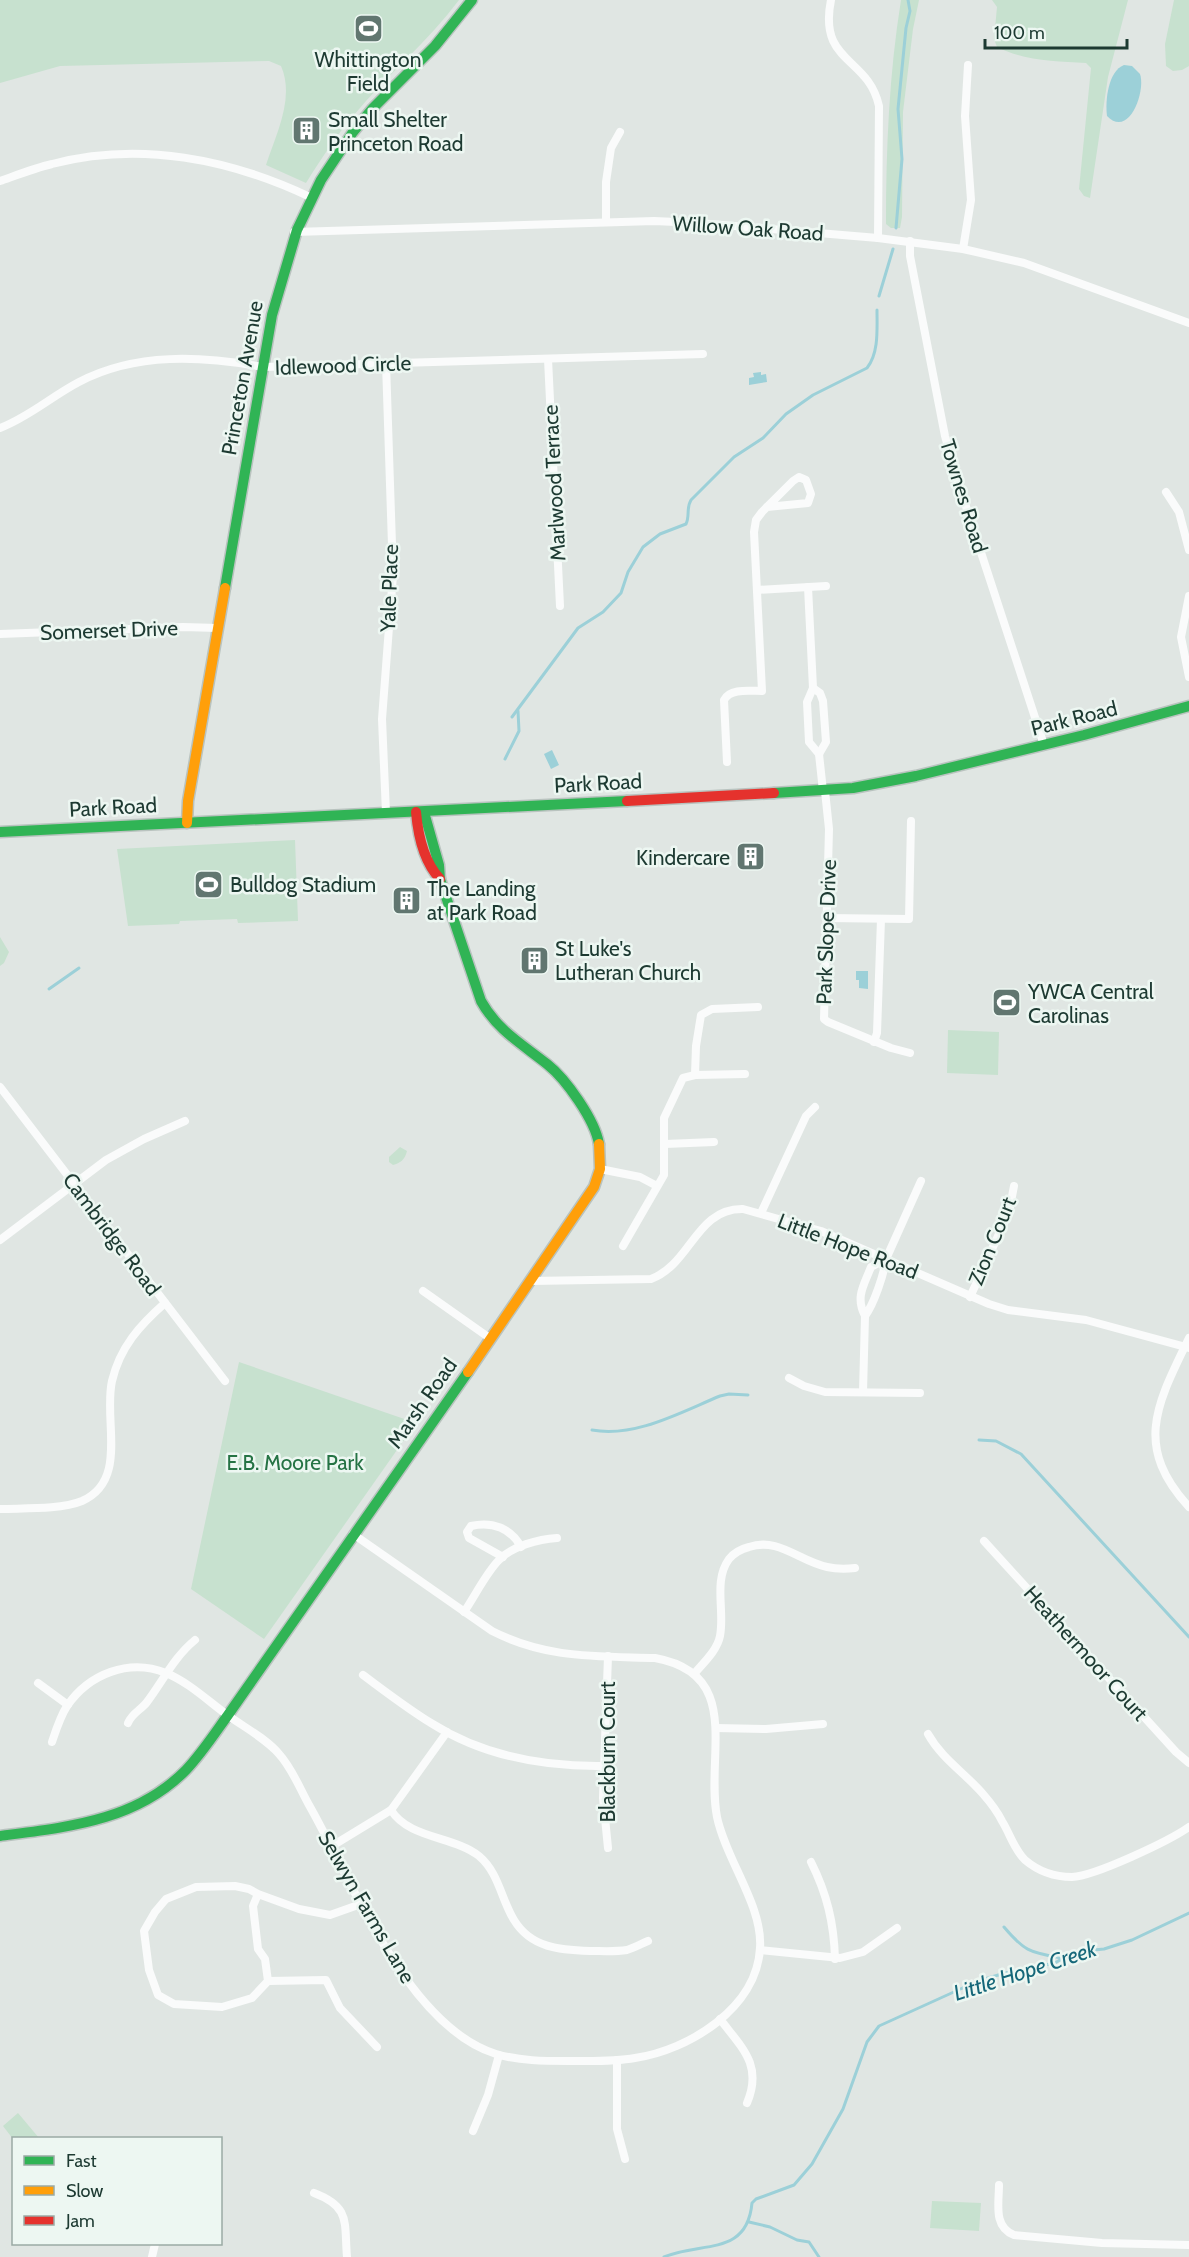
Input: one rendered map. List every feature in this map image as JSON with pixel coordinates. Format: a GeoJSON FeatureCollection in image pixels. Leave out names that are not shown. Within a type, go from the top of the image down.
{"type":"FeatureCollection","features":[{"type":"Feature","properties":{"kind":"street","name":"Princeton Avenue"},"geometry":{"type":"LineString","coordinates":[[187,823],[188,801],[263,367],[281,273],[294,232],[321,178],[353,133],[374,107],[422,60],[472,0]]}},
{"type":"Feature","properties":{"kind":"street"},"geometry":{"type":"LineString","coordinates":[[831,0],[829,19],[831,38],[839,52],[867,78],[873,87],[879,106],[878,238]]}},
{"type":"Feature","properties":{"kind":"street"},"geometry":{"type":"LineString","coordinates":[[963,249],[971,200],[964,117],[968,65]]}},
{"type":"Feature","properties":{"kind":"street"},"geometry":{"type":"LineString","coordinates":[[606,222],[606,182],[611,148],[620,132]]}},
{"type":"Feature","properties":{"kind":"street"},"geometry":{"type":"LineString","coordinates":[[0,181],[52,164],[81,158],[148,154],[195,158],[232,167],[257,174],[310,197]]}},
{"type":"Feature","properties":{"kind":"street","name":"Willow Oak Road"},"geometry":{"type":"LineString","coordinates":[[294,232],[606,222],[698,223],[910,241],[963,249],[1024,263],[1189,323]]}},
{"type":"Feature","properties":{"kind":"street","name":"Townes Road"},"geometry":{"type":"LineString","coordinates":[[910,241],[910,256],[947,444],[1044,745]]}},
{"type":"Feature","properties":{"kind":"street","name":"Idlewood Circle"},"geometry":{"type":"LineString","coordinates":[[0,428],[22,418],[79,382],[135,363],[187,358],[213,359],[263,367],[703,354]]}},
{"type":"Feature","properties":{"kind":"street","name":"Marlwood Terrace"},"geometry":{"type":"LineString","coordinates":[[548,359],[560,606]]}},
{"type":"Feature","properties":{"kind":"street","name":"Yale Place"},"geometry":{"type":"LineString","coordinates":[[386,363],[393,575],[382,719],[386,813]]}},
{"type":"Feature","properties":{"kind":"street"},"geometry":{"type":"LineString","coordinates":[[727,762],[724,700],[726,695],[731,692],[762,691],[754,532],[756,520],[767,507],[796,479],[806,480],[811,494],[808,503],[767,507]]}},
{"type":"Feature","properties":{"kind":"street"},"geometry":{"type":"LineString","coordinates":[[1166,492],[1175,502],[1179,512],[1189,550]]}},
{"type":"Feature","properties":{"kind":"street"},"geometry":{"type":"LineString","coordinates":[[757,590],[826,586]]}},
{"type":"Feature","properties":{"kind":"street"},"geometry":{"type":"LineString","coordinates":[[808,587],[813,688],[807,702],[809,742],[819,754],[825,742],[823,701],[820,693],[813,688]]}},
{"type":"Feature","properties":{"kind":"street"},"geometry":{"type":"LineString","coordinates":[[1189,596],[1181,637],[1189,677]]}},
{"type":"Feature","properties":{"kind":"street","name":"Somerset Drive"},"geometry":{"type":"LineString","coordinates":[[0,634],[183,627],[218,628]]}},
{"type":"Feature","properties":{"kind":"street","name":"Park Road"},"geometry":{"type":"LineString","coordinates":[[0,832],[824,791],[889,782],[1136,722],[1189,706]]}},
{"type":"Feature","properties":{"kind":"street","name":"Park Slope Drive"},"geometry":{"type":"LineString","coordinates":[[819,754],[829,829],[824,1019],[828,1023],[910,1053]]}},
{"type":"Feature","properties":{"kind":"street","name":"Marsh Road"},"geometry":{"type":"LineString","coordinates":[[0,1836],[108,1819],[139,1806],[168,1787],[199,1756],[491,1339],[594,1187],[600,1169],[601,1152],[598,1136],[582,1103],[549,1066],[509,1037],[488,1014],[481,1001],[440,879],[439,865],[420,812]]}},
{"type":"Feature","properties":{"kind":"street"},"geometry":{"type":"LineString","coordinates":[[826,918],[909,919],[911,821]]}},
{"type":"Feature","properties":{"kind":"street"},"geometry":{"type":"LineString","coordinates":[[874,1041],[877,1033],[880,919]]}},
{"type":"Feature","properties":{"kind":"street"},"geometry":{"type":"LineString","coordinates":[[695,1075],[699,1020],[704,1012],[712,1009],[758,1007]]}},
{"type":"Feature","properties":{"kind":"street"},"geometry":{"type":"LineString","coordinates":[[623,1246],[664,1175],[666,1113],[684,1078],[695,1075],[745,1074]]}},
{"type":"Feature","properties":{"kind":"street","name":"Cambridge Road"},"geometry":{"type":"LineString","coordinates":[[0,1087],[225,1381]]}},
{"type":"Feature","properties":{"kind":"street"},"geometry":{"type":"LineString","coordinates":[[761,1213],[806,1116],[814,1107]]}},
{"type":"Feature","properties":{"kind":"street"},"geometry":{"type":"LineString","coordinates":[[0,1240],[105,1160],[125,1148],[185,1121]]}},
{"type":"Feature","properties":{"kind":"street"},"geometry":{"type":"LineString","coordinates":[[664,1144],[714,1142]]}},
{"type":"Feature","properties":{"kind":"street"},"geometry":{"type":"LineString","coordinates":[[600,1169],[640,1177],[657,1186]]}},
{"type":"Feature","properties":{"kind":"street"},"geometry":{"type":"LineString","coordinates":[[865,1316],[872,1308],[886,1259],[921,1181]]}},
{"type":"Feature","properties":{"kind":"street","name":"Zion Court"},"geometry":{"type":"LineString","coordinates":[[970,1297],[1009,1212],[1014,1186]]}},
{"type":"Feature","properties":{"kind":"street","name":"Little Hope Road"},"geometry":{"type":"LineString","coordinates":[[531,1281],[651,1279],[674,1265],[709,1220],[717,1214],[732,1209],[743,1209],[821,1231],[970,1297],[1008,1310],[1086,1320],[1187,1347]]}},
{"type":"Feature","properties":{"kind":"street"},"geometry":{"type":"LineString","coordinates":[[863,1392],[865,1316],[859,1305],[861,1293],[871,1267],[886,1259]]}},
{"type":"Feature","properties":{"kind":"street"},"geometry":{"type":"LineString","coordinates":[[423,1291],[491,1339]]}},
{"type":"Feature","properties":{"kind":"street"},"geometry":{"type":"LineString","coordinates":[[0,1509],[79,1502],[95,1492],[103,1483],[110,1465],[109,1406],[116,1369],[131,1336],[165,1303]]}},
{"type":"Feature","properties":{"kind":"street"},"geometry":{"type":"LineString","coordinates":[[1189,1338],[1187,1347],[1163,1395],[1158,1410],[1155,1434],[1157,1454],[1166,1477],[1189,1508]]}},
{"type":"Feature","properties":{"kind":"street"},"geometry":{"type":"LineString","coordinates":[[789,1378],[804,1386],[825,1392],[920,1393]]}},
{"type":"Feature","properties":{"kind":"street"},"geometry":{"type":"LineString","coordinates":[[503,1557],[469,1538],[467,1532],[471,1526],[482,1523],[501,1527],[515,1535],[521,1547]]}},
{"type":"Feature","properties":{"kind":"street","name":"Selwyn Farms Lane"},"geometry":{"type":"LineString","coordinates":[[52,1742],[59,1721],[68,1705],[84,1687],[113,1670],[135,1667],[167,1673],[228,1715],[278,1753],[332,1846],[361,1904],[406,1980],[428,2008],[464,2039],[499,2055],[522,2060],[543,2061],[617,2060],[645,2056],[677,2046],[720,2019],[745,1993],[753,1979],[760,1950],[760,1929],[725,1846],[717,1815],[714,1784],[716,1728],[714,1704],[705,1686],[694,1674],[669,1660],[563,1654],[530,1648],[492,1631],[353,1534]]}},
{"type":"Feature","properties":{"kind":"street"},"geometry":{"type":"LineString","coordinates":[[464,1612],[503,1557],[521,1547],[544,1539],[557,1538]]}},
{"type":"Feature","properties":{"kind":"street","name":"Heathermoor Court"},"geometry":{"type":"LineString","coordinates":[[984,1541],[1176,1752],[1189,1763]]}},
{"type":"Feature","properties":{"kind":"street"},"geometry":{"type":"LineString","coordinates":[[694,1674],[710,1656],[720,1637],[724,1566],[742,1549],[759,1543],[776,1545],[826,1567],[855,1568]]}},
{"type":"Feature","properties":{"kind":"street"},"geometry":{"type":"LineString","coordinates":[[128,1723],[134,1713],[146,1704],[177,1657],[195,1640]]}},
{"type":"Feature","properties":{"kind":"street","name":"Blackburn Court"},"geometry":{"type":"LineString","coordinates":[[608,1656],[603,1798],[608,1848]]}},
{"type":"Feature","properties":{"kind":"street"},"geometry":{"type":"LineString","coordinates":[[363,1675],[447,1732],[491,1752],[517,1759],[566,1766],[604,1766]]}},
{"type":"Feature","properties":{"kind":"street"},"geometry":{"type":"LineString","coordinates":[[38,1683],[68,1705]]}},
{"type":"Feature","properties":{"kind":"street"},"geometry":{"type":"LineString","coordinates":[[716,1728],[766,1729],[823,1724]]}},
{"type":"Feature","properties":{"kind":"street"},"geometry":{"type":"LineString","coordinates":[[332,1846],[391,1810],[447,1732]]}},
{"type":"Feature","properties":{"kind":"street"},"geometry":{"type":"LineString","coordinates":[[928,1734],[944,1758],[984,1795],[997,1813],[1017,1851],[1036,1868],[1048,1873],[1069,1877],[1087,1874],[1164,1842],[1189,1827]]}},
{"type":"Feature","properties":{"kind":"street"},"geometry":{"type":"LineString","coordinates":[[391,1810],[400,1821],[414,1829],[470,1850],[480,1857],[492,1872],[515,1922],[536,1942],[560,1950],[602,1951],[629,1949],[648,1941]]}},
{"type":"Feature","properties":{"kind":"street"},"geometry":{"type":"LineString","coordinates":[[811,1862],[823,1885],[829,1904],[835,1959]]}},
{"type":"Feature","properties":{"kind":"street"},"geometry":{"type":"LineString","coordinates":[[361,1904],[330,1916],[299,1909],[249,1889],[196,1887],[166,1899],[144,1931],[149,1971],[158,1995],[174,2004],[222,2007],[252,1998],[268,1981],[326,1980],[340,2008],[377,2047]]}},
{"type":"Feature","properties":{"kind":"street"},"geometry":{"type":"LineString","coordinates":[[258,1894],[253,1906],[258,1949],[265,1959],[268,1981]]}},
{"type":"Feature","properties":{"kind":"street"},"geometry":{"type":"LineString","coordinates":[[760,1950],[835,1959],[863,1952],[897,1928]]}},
{"type":"Feature","properties":{"kind":"street"},"geometry":{"type":"LineString","coordinates":[[720,2019],[749,2058],[753,2068],[754,2081],[747,2103]]}},
{"type":"Feature","properties":{"kind":"street"},"geometry":{"type":"LineString","coordinates":[[473,2131],[488,2095],[499,2055]]}},
{"type":"Feature","properties":{"kind":"street"},"geometry":{"type":"LineString","coordinates":[[617,2060],[617,2129],[625,2159]]}},
{"type":"Feature","properties":{"kind":"street"},"geometry":{"type":"LineString","coordinates":[[999,2186],[1000,2223],[1008,2232],[1102,2243],[1189,2245]]}},
{"type":"Feature","properties":{"kind":"street"},"geometry":{"type":"LineString","coordinates":[[314,2193],[336,2203],[343,2215],[348,2257]]}},
{"type":"Feature","properties":{"kind":"green space"},"geometry":{"type":"Polygon","coordinates":[[[0,0],[459,0],[354,115],[306,183],[266,165],[285,103],[285,78],[281,66],[269,61],[60,66],[0,83],[0,0]]]}},
{"type":"Feature","properties":{"kind":"green space"},"geometry":{"type":"Polygon","coordinates":[[[901,0],[919,0],[913,29],[903,112],[902,217],[900,228],[891,228],[886,224],[888,140],[891,84],[901,0]]]}},
{"type":"Feature","properties":{"kind":"green space"},"geometry":{"type":"Polygon","coordinates":[[[992,0],[1128,0],[1108,77],[1090,198],[1084,196],[1079,189],[1091,68],[1086,63],[1029,58],[997,47],[994,39],[997,7],[992,0]]]}},
{"type":"Feature","properties":{"kind":"green space"},"geometry":{"type":"Polygon","coordinates":[[[1174,0],[1189,0],[1189,66],[1173,71],[1166,66],[1165,44],[1174,0]]]}},
{"type":"Feature","properties":{"kind":"green space","name":"Bulldog Stadium"},"geometry":{"type":"Polygon","coordinates":[[[295,840],[298,921],[238,923],[237,919],[128,926],[117,849],[295,840]]]}},
{"type":"Feature","properties":{"kind":"green space"},"geometry":{"type":"Polygon","coordinates":[[[0,937],[9,952],[0,966],[0,937]]]}},
{"type":"Feature","properties":{"kind":"green space"},"geometry":{"type":"Polygon","coordinates":[[[948,1030],[999,1032],[998,1075],[947,1073],[948,1030]]]}},
{"type":"Feature","properties":{"kind":"green space"},"geometry":{"type":"Polygon","coordinates":[[[400,1147],[407,1151],[406,1154],[402,1161],[393,1165],[389,1162],[389,1157],[400,1147]]]}},
{"type":"Feature","properties":{"kind":"green space","name":"E.B. Moore Park"},"geometry":{"type":"Polygon","coordinates":[[[239,1362],[416,1423],[264,1639],[191,1589],[239,1362]]]}},
{"type":"Feature","properties":{"kind":"green space"},"geometry":{"type":"Polygon","coordinates":[[[18,2113],[38,2137],[12,2138],[3,2126],[18,2113]]]}},
{"type":"Feature","properties":{"kind":"green space"},"geometry":{"type":"Polygon","coordinates":[[[932,2201],[981,2203],[979,2231],[930,2228],[932,2201]]]}},
{"type":"Feature","properties":{"kind":"water"},"geometry":{"type":"Polygon","coordinates":[[[1124,65],[1132,66],[1140,74],[1141,82],[1134,110],[1122,122],[1107,116],[1107,95],[1114,73],[1124,65]]]}},
{"type":"Feature","properties":{"kind":"water"},"geometry":{"type":"Polygon","coordinates":[[[761,372],[761,375],[766,374],[767,382],[749,385],[749,378],[754,377],[753,373],[761,372]]]}},
{"type":"Feature","properties":{"kind":"water"},"geometry":{"type":"Polygon","coordinates":[[[552,750],[559,765],[551,769],[544,754],[552,750]]]}},
{"type":"Feature","properties":{"kind":"water"},"geometry":{"type":"Polygon","coordinates":[[[856,971],[868,971],[868,989],[859,988],[856,971]]]}},
{"type":"Feature","properties":{"kind":"waterway"},"geometry":{"type":"LineString","coordinates":[[896,228],[902,159],[898,109],[906,28],[910,11],[908,0]]}},
{"type":"Feature","properties":{"kind":"waterway"},"geometry":{"type":"LineString","coordinates":[[879,296],[893,249]]}},
{"type":"Feature","properties":{"kind":"waterway"},"geometry":{"type":"LineString","coordinates":[[512,717],[578,628],[603,612],[621,593],[628,572],[643,547],[660,534],[686,524],[691,500],[734,457],[763,438],[786,414],[813,395],[867,368],[874,355],[877,310]]}},
{"type":"Feature","properties":{"kind":"waterway"},"geometry":{"type":"LineString","coordinates":[[505,759],[519,731],[518,711]]}},
{"type":"Feature","properties":{"kind":"waterway"},"geometry":{"type":"LineString","coordinates":[[49,989],[79,968]]}},
{"type":"Feature","properties":{"kind":"waterway"},"geometry":{"type":"LineString","coordinates":[[592,1430],[625,1430],[641,1427],[674,1416],[720,1396],[748,1395]]}},
{"type":"Feature","properties":{"kind":"waterway"},"geometry":{"type":"LineString","coordinates":[[979,1440],[996,1441],[1021,1454],[1189,1637]]}},
{"type":"Feature","properties":{"kind":"waterway","name":"Little Hope Creek"},"geometry":{"type":"LineString","coordinates":[[664,2257],[732,2240],[741,2232],[748,2220],[752,2203],[756,2199],[794,2185],[812,2164],[843,2109],[867,2042],[879,2026],[978,1981],[1055,1963],[1073,1952],[1104,1949],[1132,1940],[1189,1913]]}},
{"type":"Feature","properties":{"kind":"waterway"},"geometry":{"type":"LineString","coordinates":[[1004,1927],[1017,1942],[1029,1950],[1061,1958]]}},
{"type":"Feature","properties":{"kind":"waterway"},"geometry":{"type":"LineString","coordinates":[[749,2222],[770,2227],[797,2240],[809,2242],[819,2257]]}},
{"type":"Feature","properties":{"kind":"traffic: fast"},"geometry":{"type":"LineString","coordinates":[[225,588],[272,315],[297,230],[321,180],[353,132],[373,108],[435,46],[472,0]]}},
{"type":"Feature","properties":{"kind":"traffic: fast"},"geometry":{"type":"LineString","coordinates":[[774,793],[853,788],[916,776],[1084,735],[1189,706]]}},
{"type":"Feature","properties":{"kind":"traffic: fast"},"geometry":{"type":"LineString","coordinates":[[0,832],[627,801]]}},
{"type":"Feature","properties":{"kind":"traffic: fast"},"geometry":{"type":"LineString","coordinates":[[424,812],[439,865],[440,879],[481,1001],[502,1028],[563,1079],[586,1112],[599,1144]]}},
{"type":"Feature","properties":{"kind":"traffic: fast"},"geometry":{"type":"LineString","coordinates":[[0,1836],[76,1825],[123,1811],[145,1801],[186,1770],[228,1715],[468,1372]]}},
{"type":"Feature","properties":{"kind":"traffic: slow"},"geometry":{"type":"LineString","coordinates":[[187,823],[188,801],[225,588]]}},
{"type":"Feature","properties":{"kind":"traffic: slow"},"geometry":{"type":"LineString","coordinates":[[468,1372],[594,1187],[600,1169],[599,1144]]}},
{"type":"Feature","properties":{"kind":"traffic: jam"},"geometry":{"type":"LineString","coordinates":[[627,801],[774,793]]}},
{"type":"Feature","properties":{"kind":"traffic: jam"},"geometry":{"type":"LineString","coordinates":[[416,812],[423,848],[430,865],[440,879]]}},
{"type":"Feature","properties":{"kind":"place","name":"Whittington Field"},"geometry":{"type":"Point","coordinates":[368,28]}},
{"type":"Feature","properties":{"kind":"place","name":"Small Shelter Princeton Road"},"geometry":{"type":"Point","coordinates":[307,131]}},
{"type":"Feature","properties":{"kind":"place","name":"Kindercare"},"geometry":{"type":"Point","coordinates":[751,857]}},
{"type":"Feature","properties":{"kind":"place","name":"Bulldog Stadium"},"geometry":{"type":"Point","coordinates":[209,884]}},
{"type":"Feature","properties":{"kind":"place","name":"The Landing at Park Road"},"geometry":{"type":"Point","coordinates":[406,900]}},
{"type":"Feature","properties":{"kind":"place","name":"St Luke's Lutheran Church"},"geometry":{"type":"Point","coordinates":[534,960]}},
{"type":"Feature","properties":{"kind":"place","name":"YWCA Central Carolinas"},"geometry":{"type":"Point","coordinates":[1007,1003]}}]}
